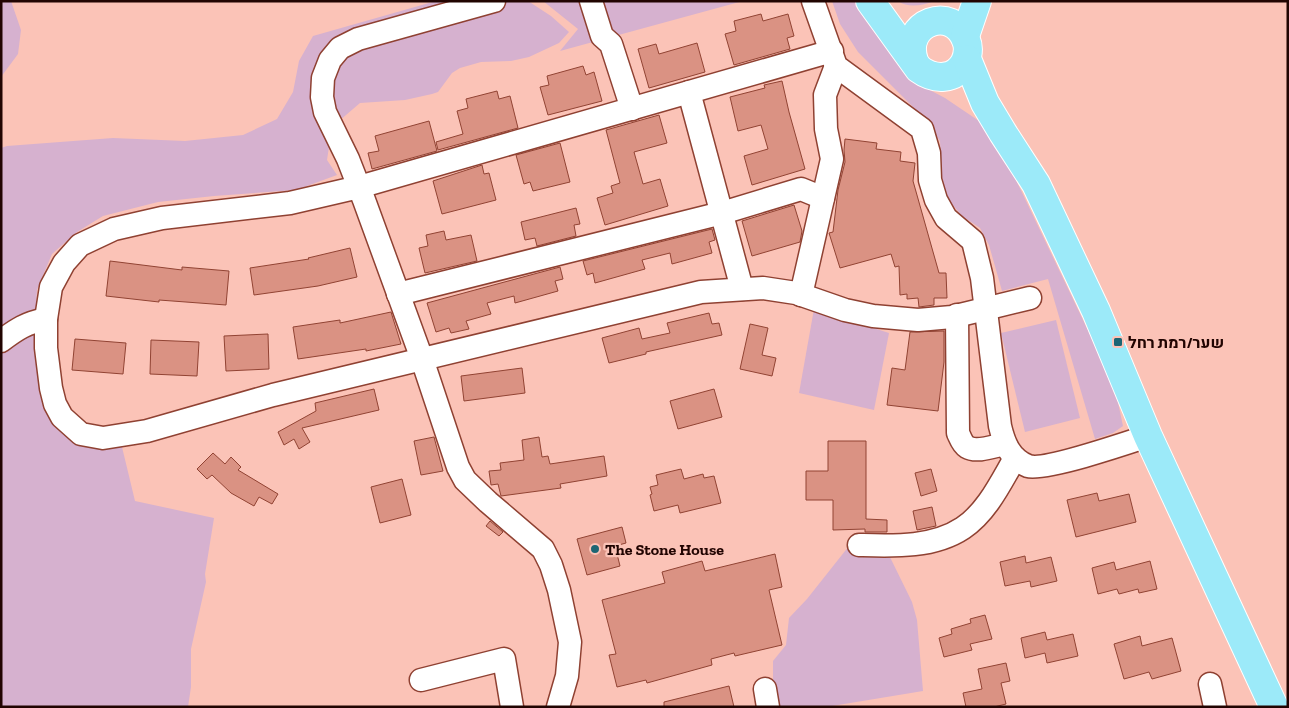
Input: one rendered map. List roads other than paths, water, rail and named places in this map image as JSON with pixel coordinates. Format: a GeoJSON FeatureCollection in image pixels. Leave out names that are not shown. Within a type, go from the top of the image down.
{"type":"FeatureCollection","features":[{"type":"Feature","properties":{"kind":"main road"},"geometry":{"type":"LineString","coordinates":[[870,1],[919,69],[927,75],[936,78],[979,110],[1002,133]]}},
{"type":"Feature","properties":{"kind":"main road"},"geometry":{"type":"LineString","coordinates":[[875,1],[892,12],[940,15],[956,26],[966,47],[985,103],[1002,133],[1036,184],[1096,311],[1148,436],[1274,707]]}},
{"type":"Feature","properties":{"kind":"main road"},"geometry":{"type":"LineString","coordinates":[[936,78],[951,75],[958,71],[977,1]]}},
{"type":"Feature","properties":{"kind":"main road"},"geometry":{"type":"LineString","coordinates":[[914,61],[911,53],[911,44],[914,36],[940,15]]}},
{"type":"Feature","properties":{"kind":"street"},"geometry":{"type":"LineString","coordinates":[[494,1],[358,39],[340,48],[330,60],[323,78],[322,97],[325,112],[348,159],[359,187],[422,359],[458,467],[465,480],[542,549],[551,565],[559,590],[570,642],[568,676],[558,707]]}},
{"type":"Feature","properties":{"kind":"street"},"geometry":{"type":"LineString","coordinates":[[591,1],[602,36],[611,44],[632,108]]}},
{"type":"Feature","properties":{"kind":"street"},"geometry":{"type":"LineString","coordinates":[[813,1],[834,58],[922,129],[929,153],[930,180],[936,200],[946,218],[973,241],[982,278],[1000,426],[1010,451],[1030,467],[1040,466],[1068,460],[1148,436]]}},
{"type":"Feature","properties":{"kind":"street"},"geometry":{"type":"LineString","coordinates":[[834,58],[689,92],[359,187],[290,202],[162,218],[114,230],[80,245],[64,263],[51,287],[46,319],[46,348],[55,404],[62,416],[81,434],[103,438],[147,431],[273,395],[701,292],[763,288],[801,295],[845,310],[873,316],[918,320],[956,315],[1030,298]]}},
{"type":"Feature","properties":{"kind":"street"},"geometry":{"type":"LineString","coordinates":[[801,295],[832,159],[826,129],[825,95],[834,58]]}},
{"type":"Feature","properties":{"kind":"street"},"geometry":{"type":"LineString","coordinates":[[689,92],[742,289]]}},
{"type":"Feature","properties":{"kind":"street"},"geometry":{"type":"LineString","coordinates":[[398,294],[722,213],[801,189],[823,198]]}},
{"type":"Feature","properties":{"kind":"street"},"geometry":{"type":"LineString","coordinates":[[956,315],[958,433],[962,442],[967,447],[1010,451]]}},
{"type":"Feature","properties":{"kind":"street"},"geometry":{"type":"LineString","coordinates":[[1,341],[17,328],[46,319]]}},
{"type":"Feature","properties":{"kind":"street"},"geometry":{"type":"LineString","coordinates":[[859,545],[899,546],[925,543],[950,536],[964,528],[976,517],[995,492],[1010,451]]}},
{"type":"Feature","properties":{"kind":"street"},"geometry":{"type":"LineString","coordinates":[[420,680],[504,659],[512,707]]}},
{"type":"Feature","properties":{"kind":"street"},"geometry":{"type":"LineString","coordinates":[[1210,684],[1215,707]]}},
{"type":"Feature","properties":{"kind":"place","name":"שער/רמת רחל"},"geometry":{"type":"Point","coordinates":[1118,342]}},
{"type":"Feature","properties":{"kind":"place","name":"The Stone House"},"geometry":{"type":"Point","coordinates":[595,549]}}]}
